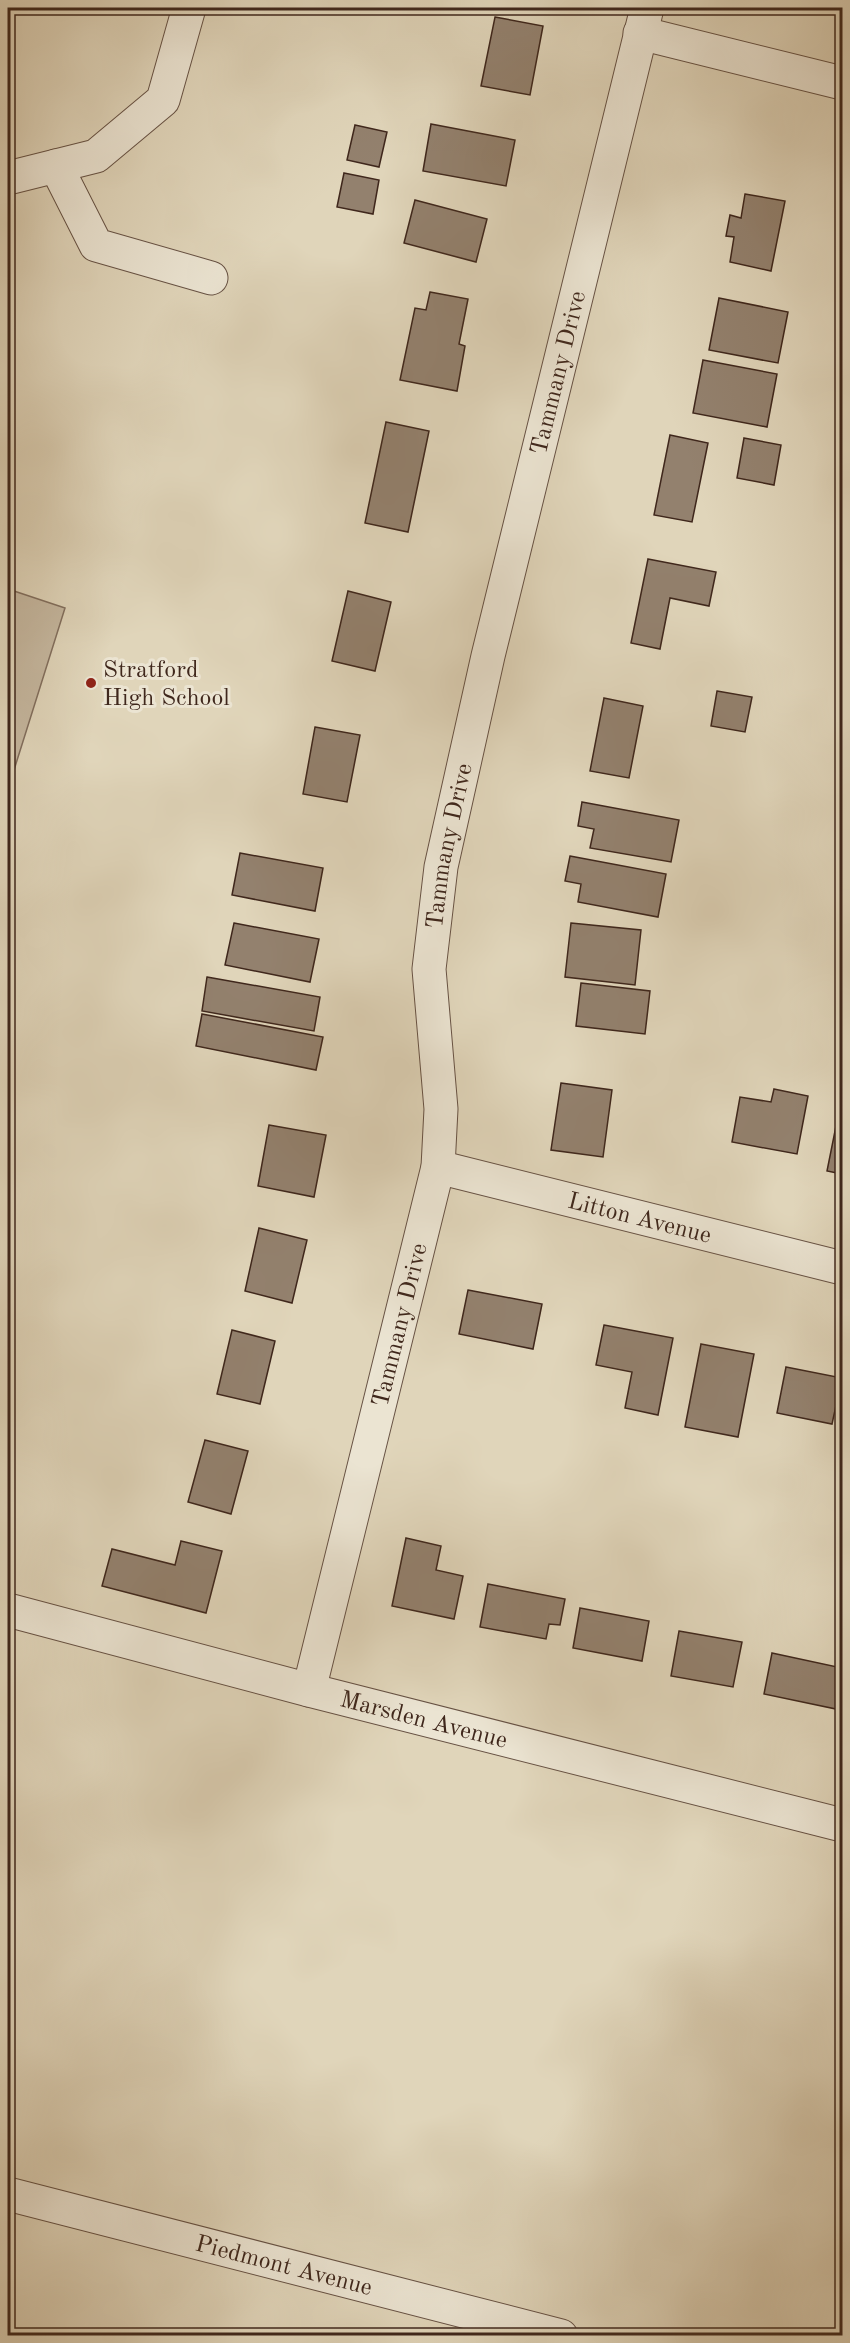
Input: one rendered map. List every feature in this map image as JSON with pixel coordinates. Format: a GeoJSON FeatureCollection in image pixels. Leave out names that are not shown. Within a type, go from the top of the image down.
{"type":"FeatureCollection","features":[{"type":"Feature","properties":{"kind":"street"},"geometry":{"type":"LineString","coordinates":[[8,178],[96,156],[163,100],[189,8]]}},
{"type":"Feature","properties":{"kind":"street"},"geometry":{"type":"LineString","coordinates":[[643,20],[843,83]]}},
{"type":"Feature","properties":{"kind":"street","name":"Tammany Drive"},"geometry":{"type":"LineString","coordinates":[[309,1690],[438,1167],[441,1109],[429,969],[441,867],[488,656],[643,20]]}},
{"type":"Feature","properties":{"kind":"street"},"geometry":{"type":"LineString","coordinates":[[56,166],[96,245],[211,278]]}},
{"type":"Feature","properties":{"kind":"street","name":"Litton Avenue"},"geometry":{"type":"LineString","coordinates":[[438,1167],[843,1268]]}},
{"type":"Feature","properties":{"kind":"street","name":"Marsden Avenue"},"geometry":{"type":"LineString","coordinates":[[8,1610],[309,1690],[843,1825]]}},
{"type":"Feature","properties":{"kind":"street","name":"Piedmont Avenue"},"geometry":{"type":"LineString","coordinates":[[8,2194],[561,2336]]}},
{"type":"Feature","properties":{"kind":"shaded area"},"geometry":{"type":"Polygon","coordinates":[[[8,589],[65,608],[8,789],[8,589]]]}},
{"type":"Feature","properties":{"kind":"building"},"geometry":{"type":"Polygon","coordinates":[[[495,17],[543,26],[530,95],[481,86],[495,17]]]}},
{"type":"Feature","properties":{"kind":"building"},"geometry":{"type":"Polygon","coordinates":[[[431,124],[515,140],[506,186],[423,171],[431,124]]]}},
{"type":"Feature","properties":{"kind":"building"},"geometry":{"type":"Polygon","coordinates":[[[355,125],[387,132],[379,167],[347,160],[355,125]]]}},
{"type":"Feature","properties":{"kind":"building"},"geometry":{"type":"Polygon","coordinates":[[[344,173],[379,180],[373,214],[337,207],[344,173]]]}},
{"type":"Feature","properties":{"kind":"building"},"geometry":{"type":"Polygon","coordinates":[[[745,194],[785,201],[771,271],[730,262],[734,237],[726,236],[730,215],[741,218],[745,194]]]}},
{"type":"Feature","properties":{"kind":"building"},"geometry":{"type":"Polygon","coordinates":[[[415,200],[487,219],[476,262],[404,243],[415,200]]]}},
{"type":"Feature","properties":{"kind":"building"},"geometry":{"type":"Polygon","coordinates":[[[430,292],[468,299],[459,344],[465,346],[457,391],[400,380],[415,308],[426,310],[430,292]]]}},
{"type":"Feature","properties":{"kind":"building"},"geometry":{"type":"Polygon","coordinates":[[[719,298],[788,312],[778,363],[709,350],[719,298]]]}},
{"type":"Feature","properties":{"kind":"building"},"geometry":{"type":"Polygon","coordinates":[[[703,360],[777,374],[767,427],[693,413],[703,360]]]}},
{"type":"Feature","properties":{"kind":"building"},"geometry":{"type":"Polygon","coordinates":[[[386,422],[429,431],[408,532],[365,523],[386,422]]]}},
{"type":"Feature","properties":{"kind":"building"},"geometry":{"type":"Polygon","coordinates":[[[670,435],[708,443],[692,522],[654,515],[670,435]]]}},
{"type":"Feature","properties":{"kind":"building"},"geometry":{"type":"Polygon","coordinates":[[[744,438],[781,445],[774,485],[737,478],[744,438]]]}},
{"type":"Feature","properties":{"kind":"building"},"geometry":{"type":"Polygon","coordinates":[[[648,559],[716,572],[709,606],[670,598],[660,649],[631,643],[648,559]]]}},
{"type":"Feature","properties":{"kind":"building"},"geometry":{"type":"Polygon","coordinates":[[[348,591],[391,602],[375,671],[332,661],[348,591]]]}},
{"type":"Feature","properties":{"kind":"building"},"geometry":{"type":"Polygon","coordinates":[[[717,691],[752,697],[745,732],[711,726],[717,691]]]}},
{"type":"Feature","properties":{"kind":"building"},"geometry":{"type":"Polygon","coordinates":[[[604,698],[643,706],[629,778],[590,771],[604,698]]]}},
{"type":"Feature","properties":{"kind":"building"},"geometry":{"type":"Polygon","coordinates":[[[315,727],[360,735],[347,802],[303,794],[315,727]]]}},
{"type":"Feature","properties":{"kind":"building"},"geometry":{"type":"Polygon","coordinates":[[[582,802],[679,820],[671,862],[590,848],[594,829],[578,826],[582,802]]]}},
{"type":"Feature","properties":{"kind":"building"},"geometry":{"type":"Polygon","coordinates":[[[240,853],[323,868],[315,911],[232,895],[240,853]]]}},
{"type":"Feature","properties":{"kind":"building"},"geometry":{"type":"Polygon","coordinates":[[[570,856],[666,874],[658,917],[578,902],[581,884],[565,881],[570,856]]]}},
{"type":"Feature","properties":{"kind":"building"},"geometry":{"type":"Polygon","coordinates":[[[234,923],[319,939],[310,982],[225,965],[234,923]]]}},
{"type":"Feature","properties":{"kind":"building"},"geometry":{"type":"Polygon","coordinates":[[[571,923],[641,930],[635,985],[565,977],[571,923]]]}},
{"type":"Feature","properties":{"kind":"building"},"geometry":{"type":"Polygon","coordinates":[[[207,977],[320,997],[314,1031],[202,1011],[207,977]]]}},
{"type":"Feature","properties":{"kind":"building"},"geometry":{"type":"Polygon","coordinates":[[[581,983],[650,991],[645,1034],[576,1026],[581,983]]]}},
{"type":"Feature","properties":{"kind":"building"},"geometry":{"type":"Polygon","coordinates":[[[202,1014],[323,1037],[316,1070],[196,1046],[202,1014]]]}},
{"type":"Feature","properties":{"kind":"building"},"geometry":{"type":"Polygon","coordinates":[[[561,1083],[612,1090],[603,1157],[551,1150],[561,1083]]]}},
{"type":"Feature","properties":{"kind":"building"},"geometry":{"type":"Polygon","coordinates":[[[774,1089],[808,1096],[797,1154],[732,1142],[740,1097],[771,1102],[774,1089]]]}},
{"type":"Feature","properties":{"kind":"building"},"geometry":{"type":"Polygon","coordinates":[[[840,1106],[842,1106],[842,1174],[827,1171],[840,1106]]]}},
{"type":"Feature","properties":{"kind":"building"},"geometry":{"type":"Polygon","coordinates":[[[269,1125],[326,1135],[314,1197],[258,1186],[269,1125]]]}},
{"type":"Feature","properties":{"kind":"building"},"geometry":{"type":"Polygon","coordinates":[[[259,1228],[307,1240],[292,1303],[245,1291],[259,1228]]]}},
{"type":"Feature","properties":{"kind":"building"},"geometry":{"type":"Polygon","coordinates":[[[468,1290],[542,1304],[533,1349],[459,1334],[468,1290]]]}},
{"type":"Feature","properties":{"kind":"building"},"geometry":{"type":"Polygon","coordinates":[[[604,1325],[673,1338],[658,1415],[625,1408],[632,1372],[596,1365],[604,1325]]]}},
{"type":"Feature","properties":{"kind":"building"},"geometry":{"type":"Polygon","coordinates":[[[232,1330],[275,1341],[260,1404],[217,1394],[232,1330]]]}},
{"type":"Feature","properties":{"kind":"building"},"geometry":{"type":"Polygon","coordinates":[[[701,1344],[754,1354],[738,1437],[685,1427],[701,1344]]]}},
{"type":"Feature","properties":{"kind":"building"},"geometry":{"type":"Polygon","coordinates":[[[786,1367],[842,1378],[832,1424],[777,1413],[786,1367]]]}},
{"type":"Feature","properties":{"kind":"building"},"geometry":{"type":"Polygon","coordinates":[[[205,1440],[248,1451],[231,1514],[188,1502],[205,1440]]]}},
{"type":"Feature","properties":{"kind":"building"},"geometry":{"type":"Polygon","coordinates":[[[406,1538],[441,1546],[436,1570],[463,1576],[454,1619],[392,1606],[406,1538]]]}},
{"type":"Feature","properties":{"kind":"building"},"geometry":{"type":"Polygon","coordinates":[[[181,1541],[222,1551],[206,1613],[102,1586],[112,1549],[175,1565],[181,1541]]]}},
{"type":"Feature","properties":{"kind":"building"},"geometry":{"type":"Polygon","coordinates":[[[488,1584],[565,1599],[560,1625],[549,1624],[546,1639],[480,1627],[488,1584]]]}},
{"type":"Feature","properties":{"kind":"building"},"geometry":{"type":"Polygon","coordinates":[[[580,1608],[649,1621],[642,1661],[573,1648],[580,1608]]]}},
{"type":"Feature","properties":{"kind":"building"},"geometry":{"type":"Polygon","coordinates":[[[679,1631],[742,1642],[733,1687],[671,1676],[679,1631]]]}},
{"type":"Feature","properties":{"kind":"building"},"geometry":{"type":"Polygon","coordinates":[[[772,1653],[842,1668],[836,1709],[764,1694],[772,1653]]]}},
{"type":"Feature","properties":{"kind":"place","name":"Stratford High School"},"geometry":{"type":"Point","coordinates":[91,683]}}]}
